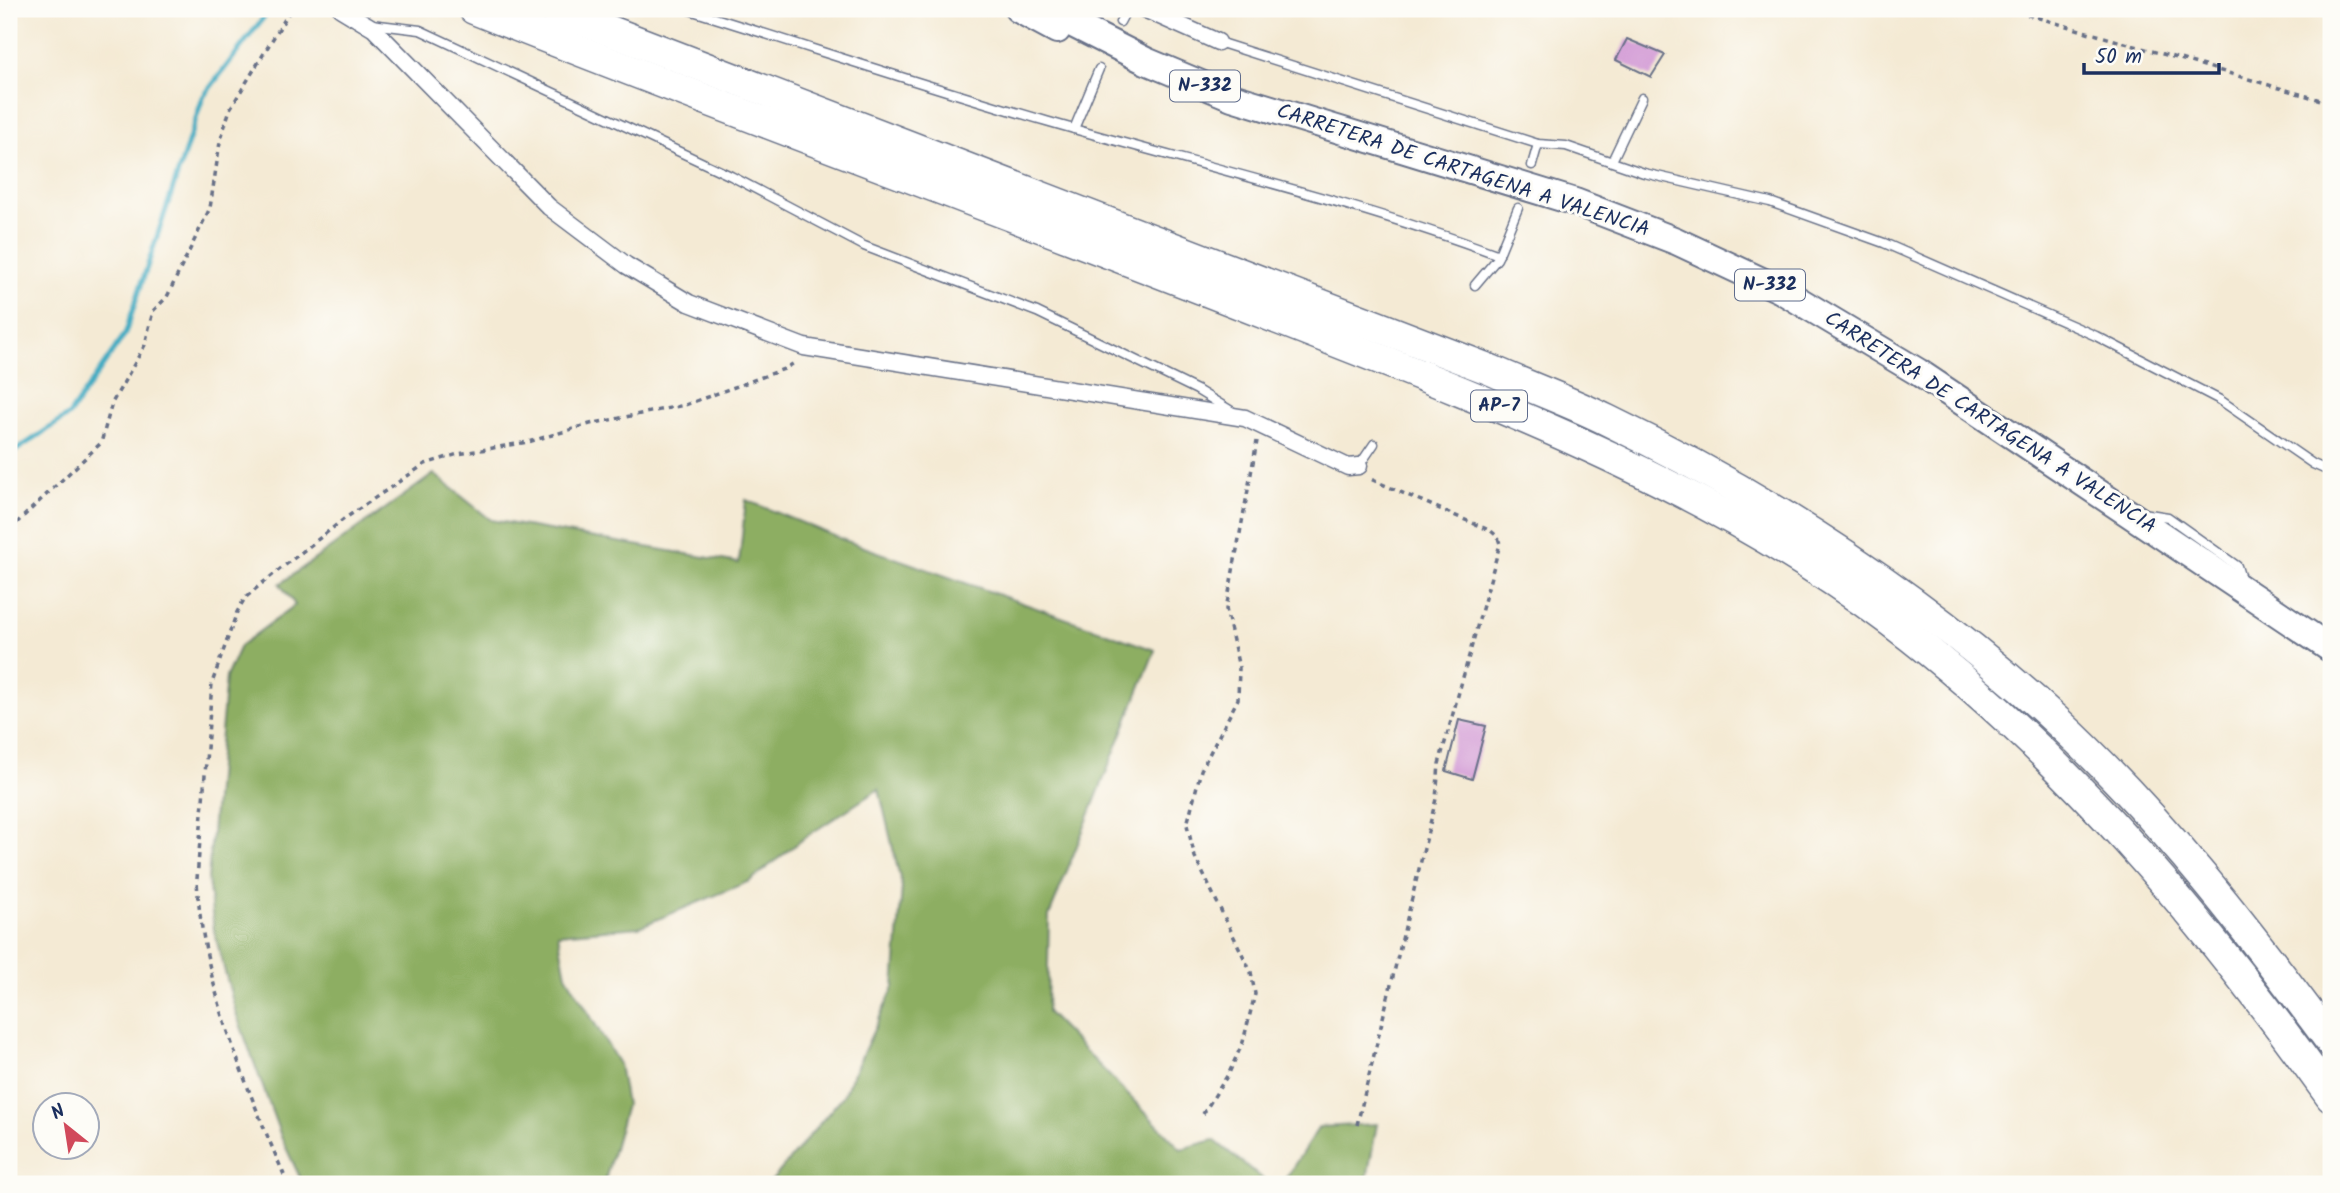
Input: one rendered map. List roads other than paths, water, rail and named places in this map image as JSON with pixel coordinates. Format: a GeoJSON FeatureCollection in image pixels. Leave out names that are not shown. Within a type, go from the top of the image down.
{"type":"FeatureCollection","features":[{"type":"Feature","properties":{"kind":"highway","name":"AP-7"},"geometry":{"type":"LineString","coordinates":[[474,9],[1492,403],[1682,492],[1819,572],[1889,620],[1954,672],[2036,745],[2126,837],[2215,940],[2331,1097]]}},
{"type":"Feature","properties":{"kind":"highway","name":"AP-7"},"geometry":{"type":"LineString","coordinates":[[553,9],[1491,370],[1605,419],[1773,510],[1847,554],[1919,604],[2059,722],[2136,802],[2198,874],[2259,946],[2331,1042]]}},
{"type":"Feature","properties":{"kind":"highway"},"geometry":{"type":"LineString","coordinates":[[1018,9],[1158,80],[1313,138],[1375,142]]}},
{"type":"Feature","properties":{"kind":"highway","name":"CARRETERA DE CARTAGENA A VALENCIA"},"geometry":{"type":"LineString","coordinates":[[1043,9],[1146,61],[1232,97],[1621,218],[1769,284],[1840,322],[1918,372],[2331,649]]}},
{"type":"Feature","properties":{"kind":"street"},"geometry":{"type":"LineString","coordinates":[[341,9],[367,24],[549,207],[583,235],[689,303],[804,347],[1238,416],[1348,467],[1359,466]]}},
{"type":"Feature","properties":{"kind":"street"},"geometry":{"type":"LineString","coordinates":[[1144,9],[1218,42]]}},
{"type":"Feature","properties":{"kind":"lane"},"geometry":{"type":"LineString","coordinates":[[686,9],[1074,129],[1241,173],[1499,255]]}},
{"type":"Feature","properties":{"kind":"lane"},"geometry":{"type":"LineString","coordinates":[[1120,22],[1127,9]]}},
{"type":"Feature","properties":{"kind":"lane"},"geometry":{"type":"LineString","coordinates":[[367,24],[419,30],[731,176],[864,246],[1037,312],[1197,390],[1238,416]]}},
{"type":"Feature","properties":{"kind":"lane"},"geometry":{"type":"LineString","coordinates":[[1218,42],[1538,144],[1566,146],[1644,173],[1770,202],[1885,243],[2096,336],[2220,400],[2313,464],[2331,472]]}},
{"type":"Feature","properties":{"kind":"lane"},"geometry":{"type":"LineString","coordinates":[[1074,129],[1099,69]]}},
{"type":"Feature","properties":{"kind":"lane"},"geometry":{"type":"LineString","coordinates":[[1612,162],[1642,98]]}},
{"type":"Feature","properties":{"kind":"lane"},"geometry":{"type":"LineString","coordinates":[[1532,165],[1538,144]]}},
{"type":"Feature","properties":{"kind":"lane"},"geometry":{"type":"LineString","coordinates":[[1475,285],[1499,255],[1518,208]]}},
{"type":"Feature","properties":{"kind":"lane"},"geometry":{"type":"LineString","coordinates":[[1359,466],[1374,444]]}},
{"type":"Feature","properties":{"kind":"waterway"},"geometry":{"type":"LineString","coordinates":[[9,455],[69,415],[125,334],[203,97],[270,9]]}}]}
